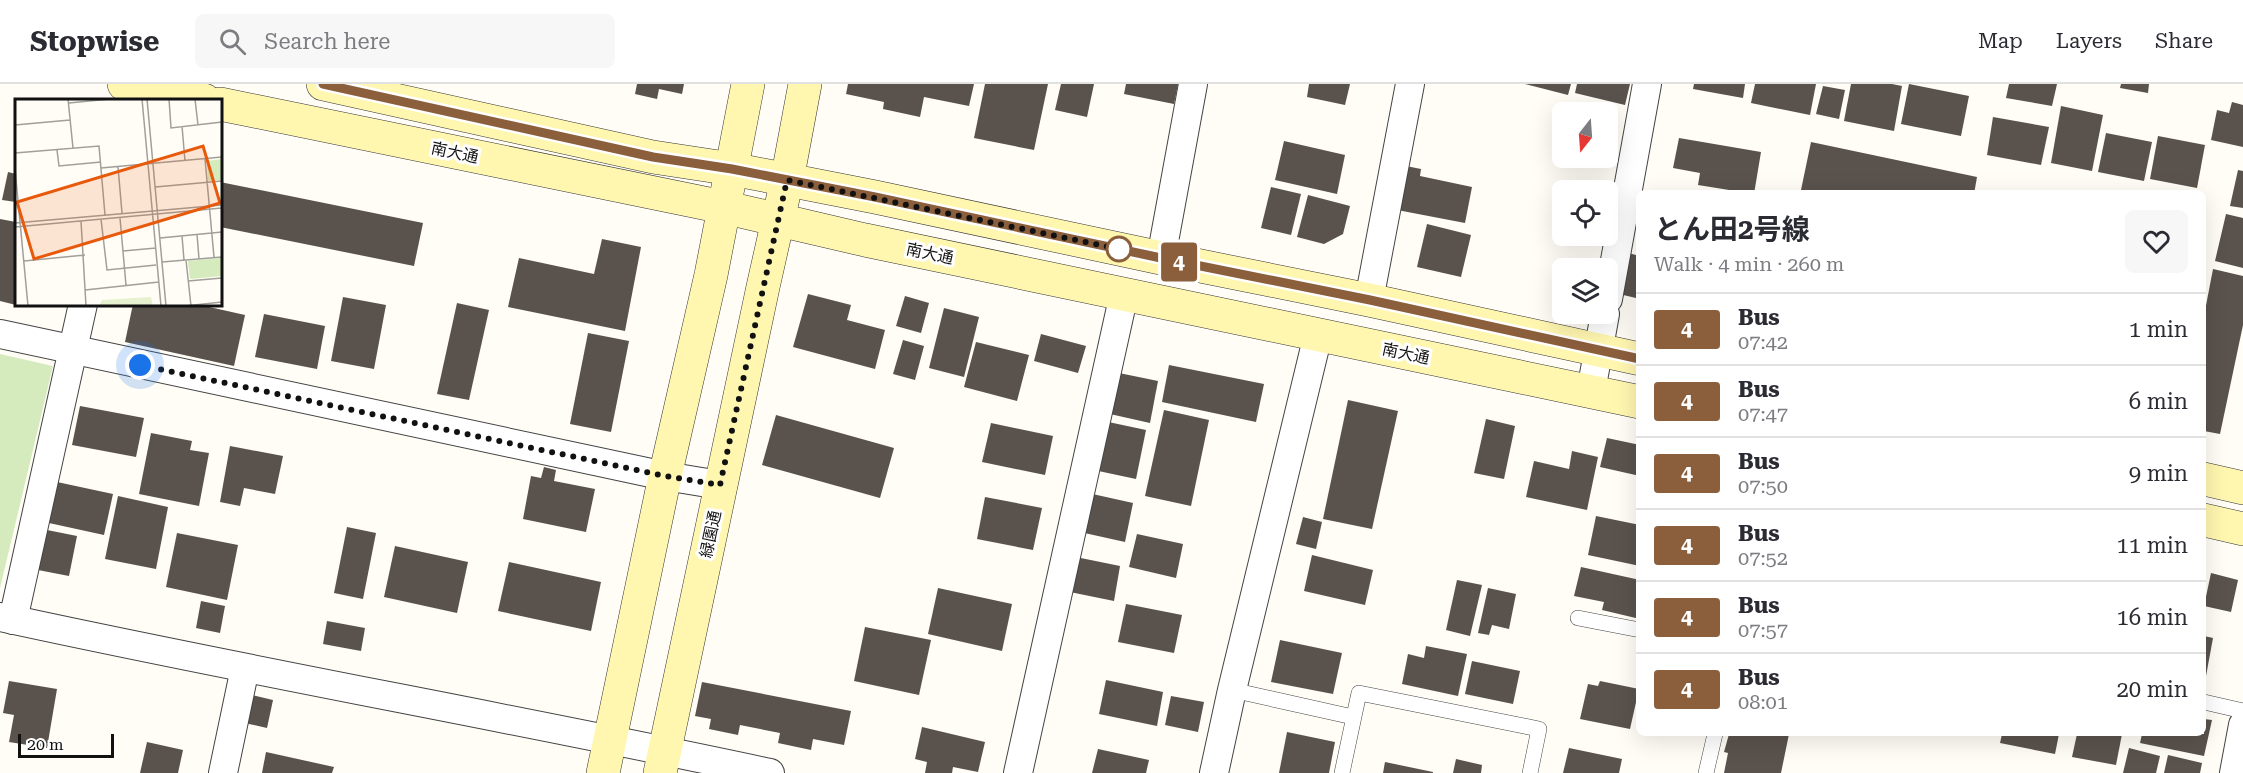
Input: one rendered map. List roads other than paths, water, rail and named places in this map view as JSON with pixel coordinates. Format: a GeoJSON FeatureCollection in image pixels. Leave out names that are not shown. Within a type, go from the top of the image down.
{"type":"FeatureCollection","features":[{"type":"Feature","properties":{"kind":"street"},"geometry":{"type":"LineString","coordinates":[[323,84],[653,157],[787,180],[1370,300],[1636,358]]}},
{"type":"Feature","properties":{"kind":"street"},"geometry":{"type":"LineString","coordinates":[[603,773],[665,476],[711,275],[748,84]]}},
{"type":"Feature","properties":{"kind":"street","name":"緑園通"},"geometry":{"type":"LineString","coordinates":[[662,762],[787,180],[805,84]]}},
{"type":"Feature","properties":{"kind":"street"},"geometry":{"type":"LineString","coordinates":[[1161,258],[1193,84]]}},
{"type":"Feature","properties":{"kind":"street"},"geometry":{"type":"LineString","coordinates":[[1370,300],[1410,84]]}},
{"type":"Feature","properties":{"kind":"street"},"geometry":{"type":"LineString","coordinates":[[1615,258],[1647,84]]}},
{"type":"Feature","properties":{"kind":"street"},"geometry":{"type":"LineString","coordinates":[[134,89],[198,99]]}},
{"type":"Feature","properties":{"kind":"street","name":"南大通"},"geometry":{"type":"LineString","coordinates":[[222,104],[723,207],[865,240],[1636,401]]}},
{"type":"Feature","properties":{"kind":"street"},"geometry":{"type":"LineString","coordinates":[[1018,773],[1124,294]]}},
{"type":"Feature","properties":{"kind":"street"},"geometry":{"type":"LineString","coordinates":[[82,306],[7,618],[245,668],[610,739],[662,762],[770,773]]}},
{"type":"Feature","properties":{"kind":"street"},"geometry":{"type":"LineString","coordinates":[[1591,391],[1603,324]]}},
{"type":"Feature","properties":{"kind":"street"},"geometry":{"type":"LineString","coordinates":[[0,334],[665,476],[720,485]]}},
{"type":"Feature","properties":{"kind":"street"},"geometry":{"type":"LineString","coordinates":[[1214,773],[1318,335]]}},
{"type":"Feature","properties":{"kind":"street"},"geometry":{"type":"LineString","coordinates":[[2206,479],[2243,488]]}},
{"type":"Feature","properties":{"kind":"street"},"geometry":{"type":"LineString","coordinates":[[2206,520],[2243,529]]}},
{"type":"Feature","properties":{"kind":"street"},"geometry":{"type":"LineString","coordinates":[[223,773],[245,668]]}},
{"type":"Feature","properties":{"kind":"street"},"geometry":{"type":"LineString","coordinates":[[2234,773],[2243,725]]}},
{"type":"Feature","properties":{"kind":"lane"},"geometry":{"type":"LineString","coordinates":[[1578,618],[1636,629]]}},
{"type":"Feature","properties":{"kind":"lane"},"geometry":{"type":"LineString","coordinates":[[1232,690],[1353,717]]}},
{"type":"Feature","properties":{"kind":"lane"},"geometry":{"type":"LineString","coordinates":[[1342,773],[1359,693],[1539,729],[1530,773]]}},
{"type":"Feature","properties":{"kind":"lane"},"geometry":{"type":"LineString","coordinates":[[2206,702],[2243,711]]}},
{"type":"Feature","properties":{"kind":"lane"},"geometry":{"type":"LineString","coordinates":[[1706,773],[1715,736]]}}]}
